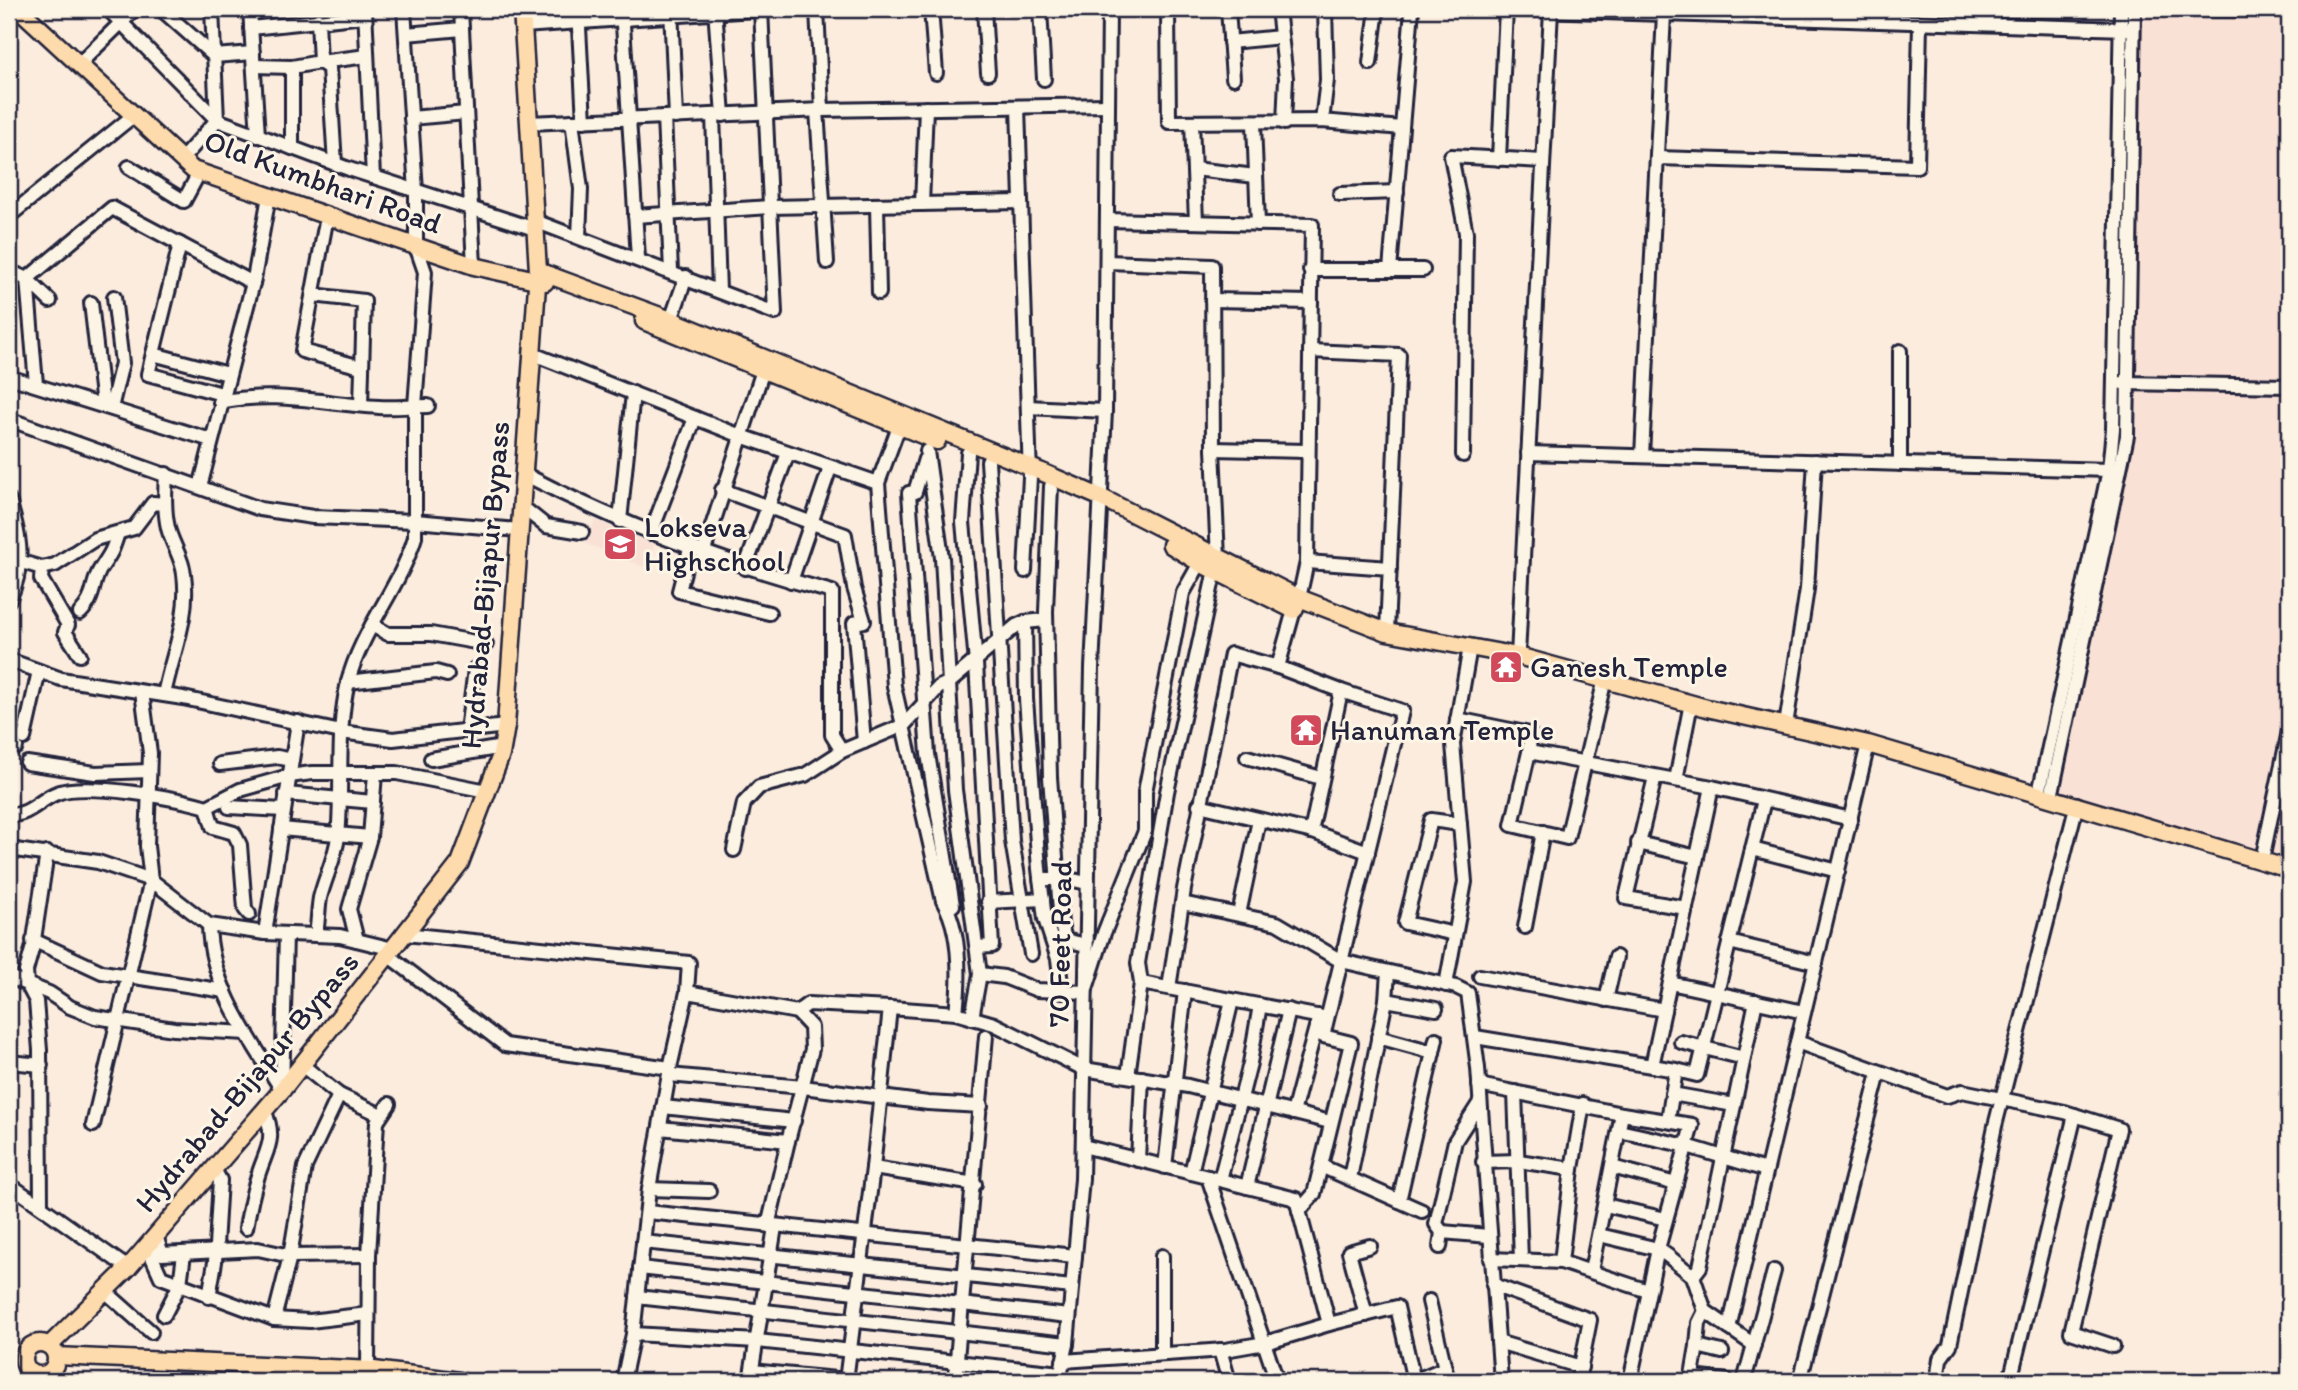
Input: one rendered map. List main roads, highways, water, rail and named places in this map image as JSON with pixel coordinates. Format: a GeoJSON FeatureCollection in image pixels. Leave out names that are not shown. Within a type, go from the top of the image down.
{"type":"FeatureCollection","features":[{"type":"Feature","properties":{"kind":"main road","name":"Old Kumbhari Road"},"geometry":{"type":"LineString","coordinates":[[19,9],[181,160],[199,173],[474,266],[538,275]]}},
{"type":"Feature","properties":{"kind":"main road","name":"Hydrabad-Bijapur Bypass"},"geometry":{"type":"LineString","coordinates":[[53,1351],[282,1090],[460,863],[503,747],[538,275],[522,9]]}},
{"type":"Feature","properties":{"kind":"main road"},"geometry":{"type":"LineString","coordinates":[[538,275],[671,320],[1101,502],[1211,564],[1297,604],[1387,632],[1518,656],[1691,703],[1868,744],[2289,869]]}},
{"type":"Feature","properties":{"kind":"main road"},"geometry":{"type":"LineString","coordinates":[[538,275],[899,426],[929,445],[968,453],[1030,472],[1051,486],[1101,502]]}},
{"type":"Feature","properties":{"kind":"main road"},"geometry":{"type":"LineString","coordinates":[[53,1351],[55,1366],[31,1372],[34,1344],[53,1351],[460,1381]]}},
{"type":"Feature","properties":{"kind":"place","name":"Lokseva Highschool"},"geometry":{"type":"Point","coordinates":[620,544]}},
{"type":"Feature","properties":{"kind":"place","name":"Ganesh Temple"},"geometry":{"type":"Point","coordinates":[1506,667]}},
{"type":"Feature","properties":{"kind":"place","name":"Hanuman Temple"},"geometry":{"type":"Point","coordinates":[1306,730]}}]}
